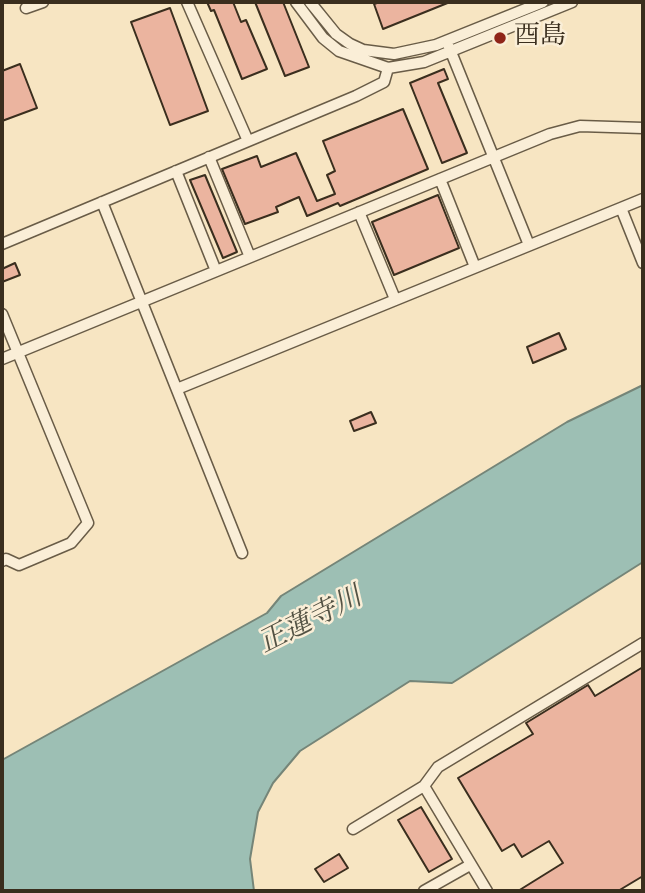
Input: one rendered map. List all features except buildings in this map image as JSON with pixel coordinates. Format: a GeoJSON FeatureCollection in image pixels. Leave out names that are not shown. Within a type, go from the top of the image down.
{"type":"FeatureCollection","features":[{"type":"Feature","properties":{"kind":"street"},"geometry":{"type":"LineString","coordinates":[[26,8],[43,2]]}},
{"type":"Feature","properties":{"kind":"street"},"geometry":{"type":"LineString","coordinates":[[187,2],[248,141]]}},
{"type":"Feature","properties":{"kind":"street"},"geometry":{"type":"LineString","coordinates":[[296,2],[323,38],[339,51],[388,68],[412,65],[543,2]]}},
{"type":"Feature","properties":{"kind":"street"},"geometry":{"type":"LineString","coordinates":[[310,2],[336,34],[363,50],[406,54],[449,46]]}},
{"type":"Feature","properties":{"kind":"street"},"geometry":{"type":"LineString","coordinates":[[519,12],[572,2]]}},
{"type":"Feature","properties":{"kind":"street"},"geometry":{"type":"LineString","coordinates":[[449,46],[529,245]]}},
{"type":"Feature","properties":{"kind":"street"},"geometry":{"type":"LineString","coordinates":[[2,244],[384,82],[388,68]]}},
{"type":"Feature","properties":{"kind":"street"},"geometry":{"type":"LineString","coordinates":[[2,359],[550,134],[580,126],[643,128]]}},
{"type":"Feature","properties":{"kind":"street"},"geometry":{"type":"LineString","coordinates":[[209,157],[250,257]]}},
{"type":"Feature","properties":{"kind":"street"},"geometry":{"type":"LineString","coordinates":[[176,171],[216,271]]}},
{"type":"Feature","properties":{"kind":"street"},"geometry":{"type":"LineString","coordinates":[[440,179],[475,267]]}},
{"type":"Feature","properties":{"kind":"street"},"geometry":{"type":"LineString","coordinates":[[177,389],[643,199]]}},
{"type":"Feature","properties":{"kind":"street"},"geometry":{"type":"LineString","coordinates":[[102,202],[242,553]]}},
{"type":"Feature","properties":{"kind":"street"},"geometry":{"type":"LineString","coordinates":[[621,208],[643,263]]}},
{"type":"Feature","properties":{"kind":"street"},"geometry":{"type":"LineString","coordinates":[[359,212],[395,299]]}},
{"type":"Feature","properties":{"kind":"street"},"geometry":{"type":"LineString","coordinates":[[2,314],[88,523],[71,543],[61,548],[19,565],[6,559],[2,561]]}},
{"type":"Feature","properties":{"kind":"street"},"geometry":{"type":"LineString","coordinates":[[353,829],[424,786],[438,767],[643,643]]}},
{"type":"Feature","properties":{"kind":"street"},"geometry":{"type":"LineString","coordinates":[[424,786],[486,891]]}},
{"type":"Feature","properties":{"kind":"street"},"geometry":{"type":"LineString","coordinates":[[425,891],[471,865]]}},
{"type":"Feature","properties":{"kind":"water","name":"正蓮寺川"},"geometry":{"type":"Polygon","coordinates":[[[643,385],[643,562],[452,683],[410,681],[300,751],[273,783],[258,812],[250,859],[254,891],[2,891],[2,760],[267,613],[281,596],[567,422],[643,385]]]}},
{"type":"Feature","properties":{"kind":"place","name":"酉島"},"geometry":{"type":"Point","coordinates":[500,38]}}]}
